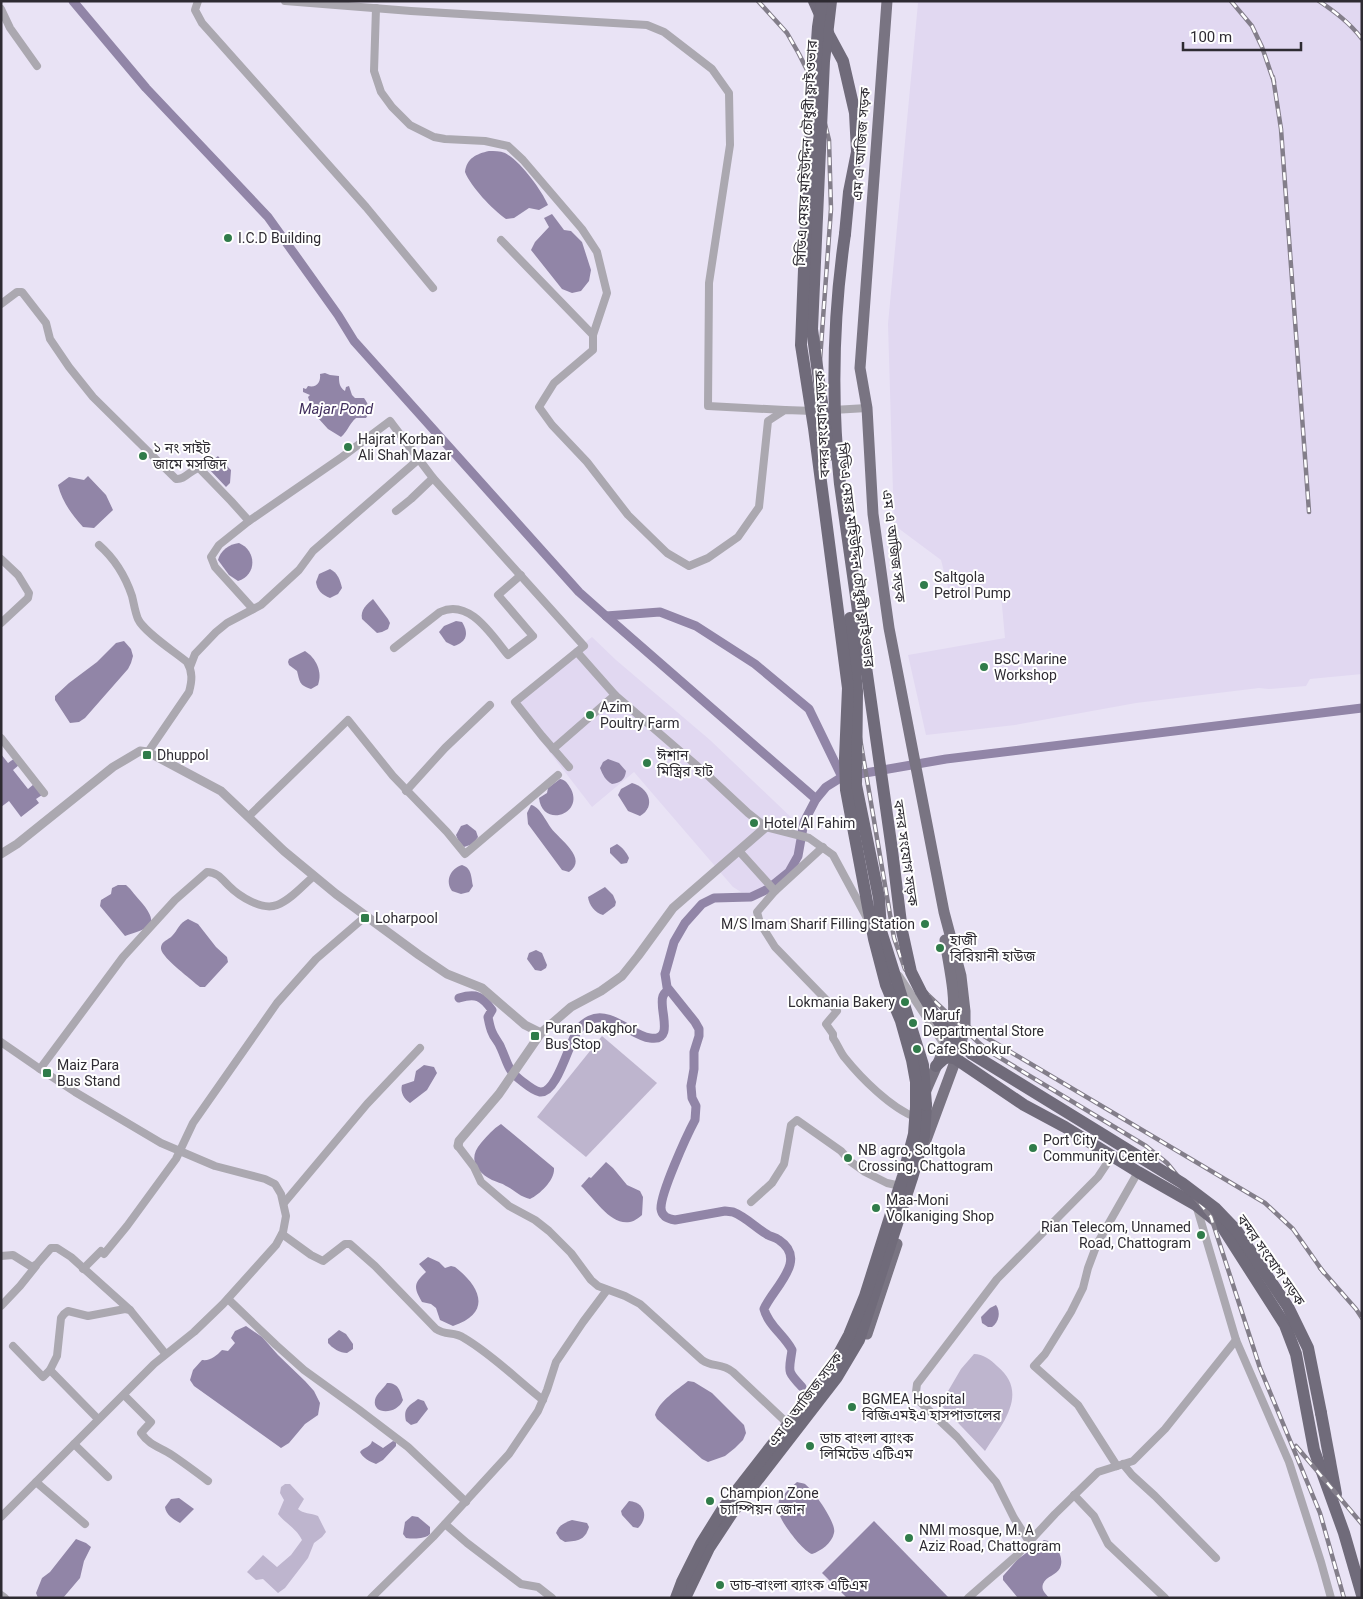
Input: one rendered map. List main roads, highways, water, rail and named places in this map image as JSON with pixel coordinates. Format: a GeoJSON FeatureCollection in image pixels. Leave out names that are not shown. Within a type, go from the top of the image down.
{"type":"FeatureCollection","features":[{"type":"Feature","properties":{"kind":"highway","name":"বন্দর সংযোগ সড়ক"},"geometry":{"type":"LineString","coordinates":[[814,1],[828,35],[843,62],[855,113],[858,152],[849,192],[836,313],[835,437],[902,931],[911,972],[941,1025],[972,1054],[1182,1183],[1215,1208],[1237,1231],[1288,1307],[1308,1348],[1322,1412],[1344,1533]]}},
{"type":"Feature","properties":{"kind":"highway"},"geometry":{"type":"LineString","coordinates":[[676,1598],[701,1544],[724,1507],[829,1372],[849,1335],[865,1296],[878,1256],[914,1134],[916,1082],[912,1060],[901,1021],[886,985],[874,939],[846,790],[844,758],[848,688],[814,428],[801,345],[808,169],[822,1]]}},
{"type":"Feature","properties":{"kind":"highway","name":"সিডিএ মেয়র মহিউদ্দিন চৌধুরী ফ্লাইওভার"},"geometry":{"type":"LineString","coordinates":[[685,1598],[709,1548],[732,1513],[837,1377],[859,1340],[924,1136],[926,1105],[923,1065],[881,931],[879,898],[856,785],[857,691],[854,647],[812,329],[824,61],[831,1]]}},
{"type":"Feature","properties":{"kind":"highway"},"geometry":{"type":"LineString","coordinates":[[936,1066],[944,1058],[950,1056],[956,1059],[1024,1105],[1065,1127],[1196,1205],[1221,1225],[1285,1325],[1296,1354],[1314,1450],[1344,1533],[1362,1595]]}},
{"type":"Feature","properties":{"kind":"main road","name":"এম এ আজিজ সড়ক"},"geometry":{"type":"LineString","coordinates":[[690,1598],[710,1556],[736,1515],[841,1380],[864,1342],[917,1179],[928,1134],[965,1029],[961,976],[944,912],[889,628],[873,514],[867,408],[860,368],[886,5]]}},
{"type":"Feature","properties":{"kind":"main road","name":"এম এ আজিজ সড়ক"},"geometry":{"type":"LineString","coordinates":[[670,1598],[697,1542],[720,1504],[825,1370],[845,1332],[863,1286],[896,1185],[915,1117],[944,1046],[953,1015],[944,912]]}},
{"type":"Feature","properties":{"kind":"water"},"geometry":{"type":"Polygon","coordinates":[[[489,151],[505,153],[517,162],[535,184],[548,205],[539,210],[529,208],[514,218],[506,219],[495,210],[477,191],[465,172],[468,163],[473,157],[489,151]]]}},
{"type":"Feature","properties":{"kind":"water"},"geometry":{"type":"Polygon","coordinates":[[[552,214],[564,230],[571,231],[582,242],[591,270],[589,281],[581,291],[572,293],[562,289],[531,250],[535,242],[549,227],[544,218],[552,214]]]}},
{"type":"Feature","properties":{"kind":"water","name":"Majar Pond"},"geometry":{"type":"Polygon","coordinates":[[[325,373],[339,376],[342,388],[345,391],[346,387],[349,386],[355,398],[364,398],[369,410],[366,418],[356,418],[341,437],[328,429],[308,407],[310,403],[308,397],[310,395],[303,392],[303,388],[306,389],[308,386],[318,384],[320,374],[325,373]]]}},
{"type":"Feature","properties":{"kind":"water"},"geometry":{"type":"Polygon","coordinates":[[[218,456],[231,470],[230,483],[226,487],[208,468],[208,464],[218,456]]]}},
{"type":"Feature","properties":{"kind":"water"},"geometry":{"type":"Polygon","coordinates":[[[88,476],[106,495],[113,510],[94,528],[83,527],[65,502],[58,485],[69,477],[84,480],[88,476]]]}},
{"type":"Feature","properties":{"kind":"water"},"geometry":{"type":"Polygon","coordinates":[[[239,543],[249,551],[252,563],[249,574],[238,581],[229,575],[218,560],[226,548],[239,543]]]}},
{"type":"Feature","properties":{"kind":"water"},"geometry":{"type":"Polygon","coordinates":[[[330,569],[337,575],[342,588],[338,594],[330,598],[320,592],[316,582],[319,574],[330,569]]]}},
{"type":"Feature","properties":{"kind":"water"},"geometry":{"type":"Polygon","coordinates":[[[373,599],[390,623],[388,629],[377,633],[362,619],[363,610],[373,599]]]}},
{"type":"Feature","properties":{"kind":"water"},"geometry":{"type":"Polygon","coordinates":[[[456,621],[462,622],[466,630],[466,637],[462,642],[454,646],[446,642],[439,632],[444,626],[456,621]]]}},
{"type":"Feature","properties":{"kind":"water"},"geometry":{"type":"Polygon","coordinates":[[[124,641],[131,649],[133,656],[128,669],[85,718],[79,722],[70,723],[55,700],[55,696],[97,662],[116,643],[124,641]]]}},
{"type":"Feature","properties":{"kind":"water"},"geometry":{"type":"Polygon","coordinates":[[[305,651],[315,661],[320,675],[318,685],[311,689],[302,684],[297,671],[288,662],[289,659],[305,651]]]}},
{"type":"Feature","properties":{"kind":"water"},"geometry":{"type":"Polygon","coordinates":[[[1,754],[8,763],[15,758],[19,765],[13,770],[28,789],[34,784],[42,795],[36,799],[39,803],[21,817],[9,801],[1,807],[1,754]]]}},
{"type":"Feature","properties":{"kind":"water"},"geometry":{"type":"Polygon","coordinates":[[[608,759],[619,763],[626,771],[625,777],[620,782],[612,784],[603,775],[600,768],[603,762],[608,759]]]}},
{"type":"Feature","properties":{"kind":"water"},"geometry":{"type":"Polygon","coordinates":[[[560,779],[564,780],[571,789],[572,806],[561,814],[554,815],[547,813],[542,807],[539,798],[547,793],[548,788],[560,779]]]}},
{"type":"Feature","properties":{"kind":"water"},"geometry":{"type":"Polygon","coordinates":[[[632,783],[642,788],[648,797],[648,807],[640,816],[628,811],[618,795],[621,789],[632,783]]]}},
{"type":"Feature","properties":{"kind":"water"},"geometry":{"type":"Polygon","coordinates":[[[531,805],[540,811],[551,828],[574,855],[576,861],[574,867],[569,872],[562,870],[528,824],[527,813],[531,805]]]}},
{"type":"Feature","properties":{"kind":"water"},"geometry":{"type":"Polygon","coordinates":[[[467,824],[476,831],[478,837],[473,844],[464,847],[456,835],[461,826],[467,824]]]}},
{"type":"Feature","properties":{"kind":"water"},"geometry":{"type":"Polygon","coordinates":[[[617,844],[628,856],[627,863],[621,864],[610,853],[610,848],[617,844]]]}},
{"type":"Feature","properties":{"kind":"water"},"geometry":{"type":"Polygon","coordinates":[[[462,865],[468,868],[473,886],[469,892],[461,894],[452,891],[449,879],[454,869],[462,865]]]}},
{"type":"Feature","properties":{"kind":"water"},"geometry":{"type":"Polygon","coordinates":[[[118,885],[126,885],[142,903],[151,917],[149,925],[145,928],[125,936],[100,906],[101,900],[111,894],[112,888],[118,885]]]}},
{"type":"Feature","properties":{"kind":"water"},"geometry":{"type":"Polygon","coordinates":[[[605,887],[613,895],[616,902],[615,906],[603,915],[593,908],[588,897],[605,887]]]}},
{"type":"Feature","properties":{"kind":"water"},"geometry":{"type":"Polygon","coordinates":[[[188,919],[198,924],[216,947],[227,957],[228,962],[205,987],[200,987],[169,961],[161,947],[183,922],[188,919]]]}},
{"type":"Feature","properties":{"kind":"water"},"geometry":{"type":"Polygon","coordinates":[[[536,950],[542,953],[547,965],[541,971],[535,970],[527,959],[529,953],[536,950]]]}},
{"type":"Feature","properties":{"kind":"water"},"geometry":{"type":"Polygon","coordinates":[[[424,1065],[434,1067],[437,1073],[427,1090],[410,1103],[403,1095],[402,1085],[414,1081],[416,1071],[424,1065]]]}},
{"type":"Feature","properties":{"kind":"water"},"geometry":{"type":"Polygon","coordinates":[[[501,1124],[554,1168],[554,1173],[546,1186],[530,1199],[523,1197],[481,1173],[475,1164],[474,1159],[477,1149],[490,1133],[501,1124]]]}},
{"type":"Feature","properties":{"kind":"water"},"geometry":{"type":"Polygon","coordinates":[[[606,1162],[627,1185],[640,1191],[643,1197],[642,1215],[633,1221],[616,1220],[608,1215],[581,1186],[606,1162]]]}},
{"type":"Feature","properties":{"kind":"water"},"geometry":{"type":"Polygon","coordinates":[[[428,1257],[439,1262],[445,1268],[455,1267],[471,1283],[476,1291],[478,1307],[465,1321],[453,1326],[440,1320],[436,1308],[431,1304],[422,1302],[417,1293],[416,1286],[419,1279],[426,1272],[419,1264],[428,1257]]]}},
{"type":"Feature","properties":{"kind":"water"},"geometry":{"type":"Polygon","coordinates":[[[996,1305],[999,1314],[998,1320],[992,1327],[988,1327],[982,1323],[981,1317],[996,1305]]]}},
{"type":"Feature","properties":{"kind":"water"},"geometry":{"type":"Polygon","coordinates":[[[246,1326],[262,1337],[305,1381],[314,1391],[320,1403],[318,1415],[305,1424],[289,1443],[281,1448],[194,1386],[190,1380],[193,1370],[202,1360],[211,1359],[222,1350],[228,1351],[235,1343],[231,1338],[235,1331],[246,1326]]]}},
{"type":"Feature","properties":{"kind":"water"},"geometry":{"type":"Polygon","coordinates":[[[339,1330],[346,1334],[353,1344],[353,1349],[347,1353],[336,1350],[328,1343],[328,1339],[339,1330]]]}},
{"type":"Feature","properties":{"kind":"water"},"geometry":{"type":"Polygon","coordinates":[[[688,1381],[694,1382],[712,1393],[744,1425],[746,1433],[743,1440],[725,1456],[708,1462],[702,1459],[657,1419],[655,1415],[664,1400],[688,1381]]]}},
{"type":"Feature","properties":{"kind":"water"},"geometry":{"type":"Polygon","coordinates":[[[387,1383],[397,1386],[403,1400],[400,1405],[391,1411],[381,1411],[375,1405],[375,1400],[387,1383]]]}},
{"type":"Feature","properties":{"kind":"water"},"geometry":{"type":"Polygon","coordinates":[[[418,1399],[424,1401],[428,1409],[417,1423],[411,1425],[406,1421],[405,1413],[409,1406],[418,1399]]]}},
{"type":"Feature","properties":{"kind":"water"},"geometry":{"type":"Polygon","coordinates":[[[372,1441],[383,1448],[393,1441],[396,1442],[396,1446],[383,1460],[376,1464],[362,1456],[360,1452],[370,1445],[372,1441]]]}},
{"type":"Feature","properties":{"kind":"water"},"geometry":{"type":"Polygon","coordinates":[[[797,1482],[805,1484],[813,1493],[824,1507],[834,1528],[833,1537],[829,1543],[812,1554],[794,1538],[785,1526],[780,1514],[779,1500],[797,1482]]]}},
{"type":"Feature","properties":{"kind":"water"},"geometry":{"type":"Polygon","coordinates":[[[179,1498],[194,1509],[180,1523],[168,1515],[165,1507],[171,1499],[179,1498]]]}},
{"type":"Feature","properties":{"kind":"water"},"geometry":{"type":"Polygon","coordinates":[[[629,1501],[639,1504],[644,1511],[643,1520],[638,1528],[633,1527],[622,1515],[621,1511],[629,1501]]]}},
{"type":"Feature","properties":{"kind":"water"},"geometry":{"type":"Polygon","coordinates":[[[412,1516],[418,1517],[430,1527],[430,1534],[428,1536],[406,1538],[403,1534],[405,1522],[412,1516]]]}},
{"type":"Feature","properties":{"kind":"water"},"geometry":{"type":"Polygon","coordinates":[[[572,1520],[587,1523],[589,1527],[585,1535],[580,1539],[565,1542],[556,1533],[562,1525],[572,1520]]]}},
{"type":"Feature","properties":{"kind":"water"},"geometry":{"type":"Polygon","coordinates":[[[874,1521],[949,1598],[847,1598],[822,1573],[874,1521]]]}},
{"type":"Feature","properties":{"kind":"water"},"geometry":{"type":"Polygon","coordinates":[[[76,1539],[91,1547],[84,1561],[80,1578],[63,1598],[38,1598],[36,1593],[42,1578],[50,1572],[76,1539]]]}},
{"type":"Feature","properties":{"kind":"water"},"geometry":{"type":"Polygon","coordinates":[[[1044,1540],[1055,1546],[1061,1559],[1059,1570],[1046,1579],[1043,1584],[1043,1590],[1049,1598],[1018,1598],[1003,1580],[1003,1576],[1018,1559],[1044,1540]]]}},
{"type":"Feature","properties":{"kind":"waterway"},"geometry":{"type":"LineString","coordinates":[[73,1],[146,88],[268,217],[338,315],[354,341],[579,592],[606,616],[660,612],[696,626],[755,664],[809,709],[842,777]]}},
{"type":"Feature","properties":{"kind":"waterway"},"geometry":{"type":"LineString","coordinates":[[606,616],[816,799]]}},
{"type":"Feature","properties":{"kind":"waterway"},"geometry":{"type":"LineString","coordinates":[[802,1387],[791,1374],[792,1350],[769,1320],[764,1309],[790,1265],[791,1256],[787,1248],[778,1239],[768,1235],[733,1212],[725,1211],[675,1220],[666,1217],[661,1209],[669,1178],[695,1120],[696,1106],[692,1098],[691,1086],[694,1052],[699,1029],[667,987],[665,974],[674,942],[685,923],[702,904],[714,898],[751,897],[768,889],[789,872],[798,856],[804,822],[816,799],[826,787],[842,777],[946,759],[1362,708]]}},
{"type":"Feature","properties":{"kind":"waterway"},"geometry":{"type":"LineString","coordinates":[[459,998],[474,996],[482,999],[488,1005],[492,1010],[488,1017],[491,1029],[509,1067],[525,1084],[540,1092],[552,1085],[574,1036],[590,1020],[605,1018],[650,1038],[658,1038],[662,1035],[664,1030],[662,1001],[663,995],[668,990]]}},
{"type":"Feature","properties":{"kind":"railway"},"geometry":{"type":"LineString","coordinates":[[758,1],[787,33],[799,54],[808,72],[829,140],[831,209],[820,360],[819,490],[894,938],[905,969],[928,995],[987,1050],[1146,1146],[1167,1163],[1211,1217],[1260,1368],[1320,1513],[1344,1598]]}},
{"type":"Feature","properties":{"kind":"railway"},"geometry":{"type":"LineString","coordinates":[[1231,1],[1252,26],[1262,47],[1274,82]]}},
{"type":"Feature","properties":{"kind":"railway"},"geometry":{"type":"LineString","coordinates":[[1319,1],[1342,18],[1362,39]]}},
{"type":"Feature","properties":{"kind":"railway"},"geometry":{"type":"LineString","coordinates":[[1273,77],[1281,129],[1309,512]]}},
{"type":"Feature","properties":{"kind":"railway"},"geometry":{"type":"LineString","coordinates":[[967,1026],[1265,1203],[1293,1229],[1324,1273]]}},
{"type":"Feature","properties":{"kind":"railway"},"geometry":{"type":"LineString","coordinates":[[1320,1268],[1362,1318]]}},
{"type":"Feature","properties":{"kind":"railway"},"geometry":{"type":"LineString","coordinates":[[1296,1446],[1362,1524]]}},
{"type":"Feature","properties":{"kind":"place","name":"I.C.D Building"},"geometry":{"type":"Point","coordinates":[228,238]}},
{"type":"Feature","properties":{"kind":"place","name":"Hajrat Korban Ali Shah Mazar"},"geometry":{"type":"Point","coordinates":[348,447]}},
{"type":"Feature","properties":{"kind":"place","name":"১ নং সাইট জামে মসজিদ"},"geometry":{"type":"Point","coordinates":[143,456]}},
{"type":"Feature","properties":{"kind":"place","name":"Saltgola Petrol Pump"},"geometry":{"type":"Point","coordinates":[924,585]}},
{"type":"Feature","properties":{"kind":"place","name":"BSC Marine Workshop"},"geometry":{"type":"Point","coordinates":[984,667]}},
{"type":"Feature","properties":{"kind":"place","name":"Azim Poultry Farm"},"geometry":{"type":"Point","coordinates":[590,715]}},
{"type":"Feature","properties":{"kind":"place","name":"Dhuppol"},"geometry":{"type":"Point","coordinates":[147,755]}},
{"type":"Feature","properties":{"kind":"place","name":"ঈশান মিস্ত্রির হাট"},"geometry":{"type":"Point","coordinates":[647,763]}},
{"type":"Feature","properties":{"kind":"place","name":"Hotel Al Fahim"},"geometry":{"type":"Point","coordinates":[754,823]}},
{"type":"Feature","properties":{"kind":"place","name":"Loharpool"},"geometry":{"type":"Point","coordinates":[365,918]}},
{"type":"Feature","properties":{"kind":"place","name":"M/S Imam Sharif Filling Station"},"geometry":{"type":"Point","coordinates":[925,924]}},
{"type":"Feature","properties":{"kind":"place","name":"হাজী বিরিয়ানী হাউজ"},"geometry":{"type":"Point","coordinates":[940,948]}},
{"type":"Feature","properties":{"kind":"place","name":"Lokmania Bakery"},"geometry":{"type":"Point","coordinates":[905,1002]}},
{"type":"Feature","properties":{"kind":"place","name":"Maruf Departmental Store"},"geometry":{"type":"Point","coordinates":[913,1023]}},
{"type":"Feature","properties":{"kind":"place","name":"Puran Dakghor Bus Stop"},"geometry":{"type":"Point","coordinates":[535,1036]}},
{"type":"Feature","properties":{"kind":"place","name":"Cafe Shookur"},"geometry":{"type":"Point","coordinates":[917,1049]}},
{"type":"Feature","properties":{"kind":"place","name":"Maiz Para Bus Stand"},"geometry":{"type":"Point","coordinates":[47,1073]}},
{"type":"Feature","properties":{"kind":"place","name":"Port City Community Center"},"geometry":{"type":"Point","coordinates":[1033,1148]}},
{"type":"Feature","properties":{"kind":"place","name":"NB agro, Soltgola Crossing, Chattogram"},"geometry":{"type":"Point","coordinates":[848,1158]}},
{"type":"Feature","properties":{"kind":"place","name":"Maa-Moni Volkaniging Shop"},"geometry":{"type":"Point","coordinates":[876,1208]}},
{"type":"Feature","properties":{"kind":"place","name":"Rian Telecom, Unnamed Road, Chattogram"},"geometry":{"type":"Point","coordinates":[1201,1235]}},
{"type":"Feature","properties":{"kind":"place","name":"BGMEA Hospital বিজিএমইএ হাসপাতালের"},"geometry":{"type":"Point","coordinates":[852,1407]}},
{"type":"Feature","properties":{"kind":"place","name":"ডাচ বাংলা ব্যাংক লিমিটেড এটিএম"},"geometry":{"type":"Point","coordinates":[810,1446]}},
{"type":"Feature","properties":{"kind":"place","name":"Champion Zone চ্যাম্পিয়ন জোন"},"geometry":{"type":"Point","coordinates":[710,1501]}},
{"type":"Feature","properties":{"kind":"place","name":"NMI mosque, M. A Aziz Road, Chattogram"},"geometry":{"type":"Point","coordinates":[909,1538]}},
{"type":"Feature","properties":{"kind":"place","name":"ডাচ-বাংলা ব্যাংক এটিএম"},"geometry":{"type":"Point","coordinates":[720,1585]}}]}
